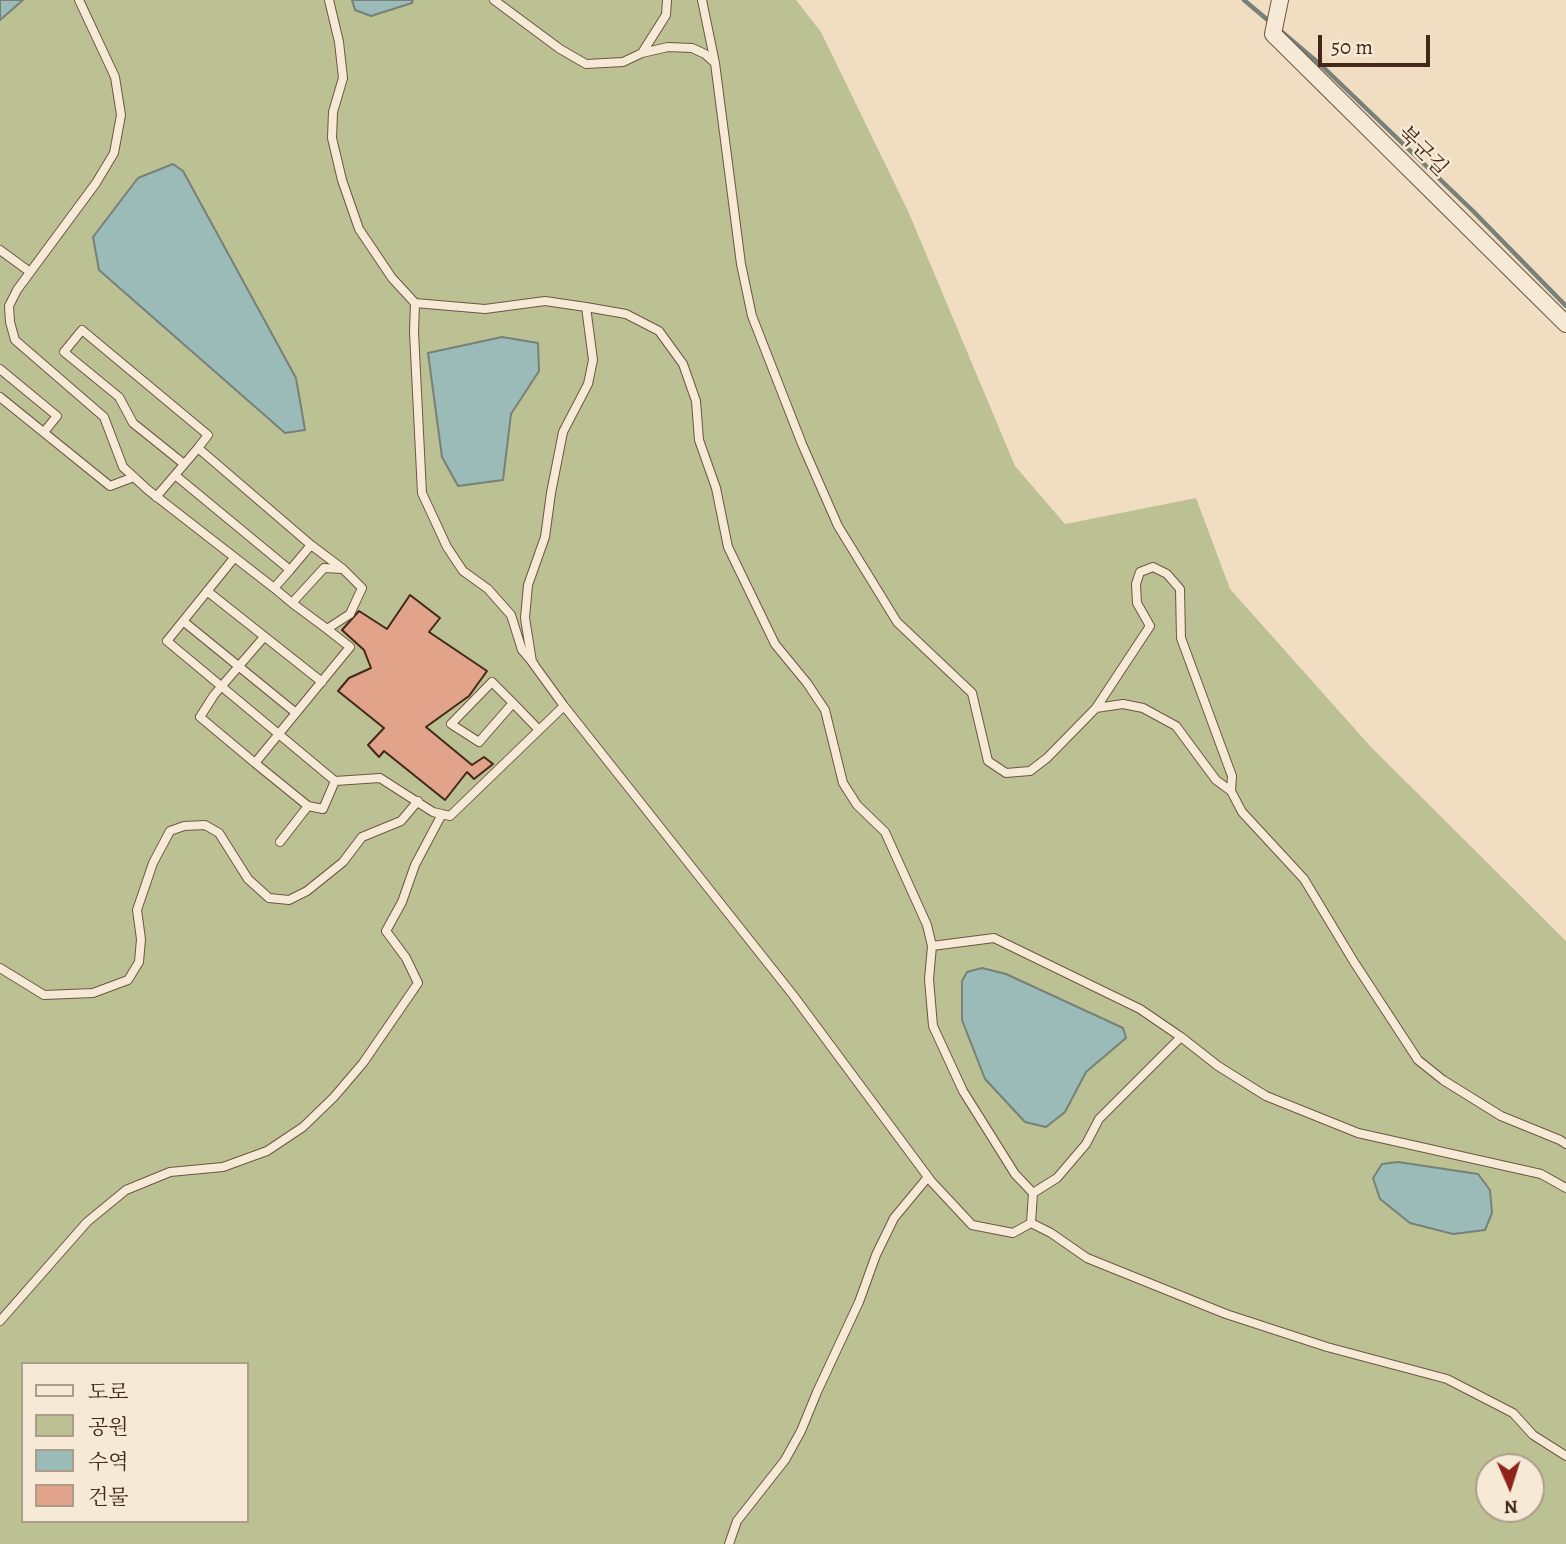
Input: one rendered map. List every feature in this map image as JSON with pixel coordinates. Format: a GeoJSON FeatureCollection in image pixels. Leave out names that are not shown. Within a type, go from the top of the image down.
{"type":"FeatureCollection","features":[{"type":"Feature","properties":{"kind":"street","name":"북군길"},"geometry":{"type":"LineString","coordinates":[[1280,7],[1273,34],[1566,324]]}},
{"type":"Feature","properties":{"kind":"lane"},"geometry":{"type":"LineString","coordinates":[[79,0],[115,77],[121,115],[114,153],[96,183],[30,272],[9,306],[10,322],[15,340],[104,416],[123,467],[156,497],[351,647],[255,764]]}},
{"type":"Feature","properties":{"kind":"lane"},"geometry":{"type":"LineString","coordinates":[[328,0],[339,42],[343,78],[333,112],[332,138],[342,180],[359,229],[392,278],[415,303],[485,309],[545,300],[626,314],[659,331],[683,364],[695,401],[699,440],[716,488],[728,547],[775,644],[807,682],[825,710],[843,783],[857,805],[885,832],[927,925],[932,946],[929,979],[933,1026],[963,1091],[1015,1174],[1033,1193],[1031,1223]]}},
{"type":"Feature","properties":{"kind":"lane"},"geometry":{"type":"LineString","coordinates":[[494,0],[560,49],[586,64],[623,62],[668,47],[692,48],[715,63]]}},
{"type":"Feature","properties":{"kind":"lane"},"geometry":{"type":"LineString","coordinates":[[642,54],[666,15],[667,0]]}},
{"type":"Feature","properties":{"kind":"lane"},"geometry":{"type":"LineString","coordinates":[[702,0],[715,63],[741,264],[752,316],[802,444],[838,526],[897,622],[972,693],[988,761],[1006,773],[1030,771],[1047,758],[1096,708],[1150,626],[1137,603],[1136,584],[1140,572],[1153,567],[1167,574],[1180,589],[1181,638],[1232,776],[1231,791]]}},
{"type":"Feature","properties":{"kind":"lane"},"geometry":{"type":"LineString","coordinates":[[0,250],[30,272]]}},
{"type":"Feature","properties":{"kind":"lane"},"geometry":{"type":"LineString","coordinates":[[415,303],[422,493],[447,547],[463,570],[488,589],[511,615],[522,650],[793,995],[928,1177],[972,1225],[1013,1233],[1031,1223]]}},
{"type":"Feature","properties":{"kind":"lane"},"geometry":{"type":"LineString","coordinates":[[534,664],[525,618],[528,585],[545,537],[563,432],[587,384],[593,360],[586,307]]}},
{"type":"Feature","properties":{"kind":"lane"},"geometry":{"type":"LineString","coordinates":[[156,497],[175,475],[208,435],[82,330],[64,352],[119,397],[133,423],[184,464]]}},
{"type":"Feature","properties":{"kind":"lane"},"geometry":{"type":"LineString","coordinates":[[0,369],[57,415],[44,432]]}},
{"type":"Feature","properties":{"kind":"lane"},"geometry":{"type":"LineString","coordinates":[[0,397],[110,486],[134,477]]}},
{"type":"Feature","properties":{"kind":"lane"},"geometry":{"type":"LineString","coordinates":[[198,447],[362,588],[350,614],[327,629]]}},
{"type":"Feature","properties":{"kind":"lane"},"geometry":{"type":"LineString","coordinates":[[175,475],[290,570]]}},
{"type":"Feature","properties":{"kind":"lane"},"geometry":{"type":"LineString","coordinates":[[274,588],[311,545]]}},
{"type":"Feature","properties":{"kind":"lane"},"geometry":{"type":"LineString","coordinates":[[234,558],[167,641],[335,782],[380,778],[433,812],[450,816],[564,706]]}},
{"type":"Feature","properties":{"kind":"lane"},"geometry":{"type":"LineString","coordinates":[[292,603],[324,568],[343,569]]}},
{"type":"Feature","properties":{"kind":"lane"},"geometry":{"type":"LineString","coordinates":[[207,592],[322,682]]}},
{"type":"Feature","properties":{"kind":"lane"},"geometry":{"type":"LineString","coordinates":[[183,621],[296,713]]}},
{"type":"Feature","properties":{"kind":"lane"},"geometry":{"type":"LineString","coordinates":[[264,637],[221,687],[200,717],[308,806],[323,809],[335,782]]}},
{"type":"Feature","properties":{"kind":"lane"},"geometry":{"type":"LineString","coordinates":[[513,704],[479,742],[451,724],[492,682],[539,730]]}},
{"type":"Feature","properties":{"kind":"lane"},"geometry":{"type":"LineString","coordinates":[[1096,708],[1123,704],[1143,708],[1176,726],[1216,780],[1231,791],[1242,812],[1304,879],[1418,1060],[1443,1080],[1501,1116],[1566,1144]]}},
{"type":"Feature","properties":{"kind":"lane"},"geometry":{"type":"LineString","coordinates":[[0,968],[44,995],[93,993],[128,980],[139,962],[141,939],[137,910],[153,863],[170,831],[184,826],[205,825],[219,833],[248,879],[269,898],[289,900],[307,891],[343,862],[362,837],[401,821],[418,801]]}},
{"type":"Feature","properties":{"kind":"lane"},"geometry":{"type":"LineString","coordinates":[[280,842],[308,806]]}},
{"type":"Feature","properties":{"kind":"lane"},"geometry":{"type":"LineString","coordinates":[[0,1321],[87,1223],[126,1190],[170,1172],[223,1167],[267,1151],[303,1127],[334,1097],[363,1063],[418,983],[406,958],[386,931],[402,902],[415,865],[442,814]]}},
{"type":"Feature","properties":{"kind":"lane"},"geometry":{"type":"LineString","coordinates":[[932,946],[994,938],[1140,1009],[1218,1066],[1266,1096],[1359,1133],[1541,1174],[1566,1188]]}},
{"type":"Feature","properties":{"kind":"lane"},"geometry":{"type":"LineString","coordinates":[[1033,1193],[1057,1178],[1086,1144],[1099,1119],[1181,1037]]}},
{"type":"Feature","properties":{"kind":"lane"},"geometry":{"type":"LineString","coordinates":[[729,1544],[737,1521],[785,1460],[801,1431],[894,1218],[928,1177]]}},
{"type":"Feature","properties":{"kind":"lane"},"geometry":{"type":"LineString","coordinates":[[1031,1223],[1051,1233],[1087,1258],[1226,1314],[1327,1347],[1447,1379],[1513,1413],[1533,1435],[1566,1456]]}},
{"type":"Feature","properties":{"kind":"green space"},"geometry":{"type":"Polygon","coordinates":[[[0,0],[796,0],[821,32],[908,211],[1015,466],[1065,524],[1196,498],[1230,589],[1371,747],[1566,941],[1566,1544],[0,1544],[0,0]]]}},
{"type":"Feature","properties":{"kind":"water"},"geometry":{"type":"Polygon","coordinates":[[[0,0],[23,0],[0,20],[0,0]]]}},
{"type":"Feature","properties":{"kind":"water"},"geometry":{"type":"Polygon","coordinates":[[[352,0],[413,0],[412,3],[371,16],[355,10],[352,0]]]}},
{"type":"Feature","properties":{"kind":"water"},"geometry":{"type":"Polygon","coordinates":[[[173,164],[183,171],[296,378],[305,430],[285,433],[99,270],[93,237],[138,178],[173,164]]]}},
{"type":"Feature","properties":{"kind":"water"},"geometry":{"type":"Polygon","coordinates":[[[502,337],[538,343],[539,371],[511,414],[503,480],[458,486],[442,457],[428,353],[502,337]]]}},
{"type":"Feature","properties":{"kind":"water"},"geometry":{"type":"Polygon","coordinates":[[[982,968],[1006,974],[1123,1028],[1126,1038],[1086,1072],[1065,1112],[1046,1127],[1025,1122],[985,1079],[962,1020],[962,981],[967,972],[982,968]]]}},
{"type":"Feature","properties":{"kind":"water"},"geometry":{"type":"Polygon","coordinates":[[[1398,1162],[1478,1174],[1490,1190],[1492,1213],[1485,1230],[1453,1234],[1410,1223],[1380,1199],[1373,1178],[1382,1164],[1398,1162]]]}},
{"type":"Feature","properties":{"kind":"building"},"geometry":{"type":"Polygon","coordinates":[[[410,595],[440,618],[429,632],[487,671],[469,696],[426,727],[472,765],[484,757],[493,764],[474,779],[467,772],[445,800],[384,751],[379,757],[368,745],[384,728],[338,691],[349,678],[371,668],[364,650],[342,630],[359,611],[387,629],[410,595]]]}},
{"type":"Feature","properties":{"kind":"waterway"},"geometry":{"type":"LineString","coordinates":[[1244,0],[1270,22]]}},
{"type":"Feature","properties":{"kind":"waterway"},"geometry":{"type":"LineString","coordinates":[[1282,32],[1322,66],[1473,211],[1566,306]]}}]}
